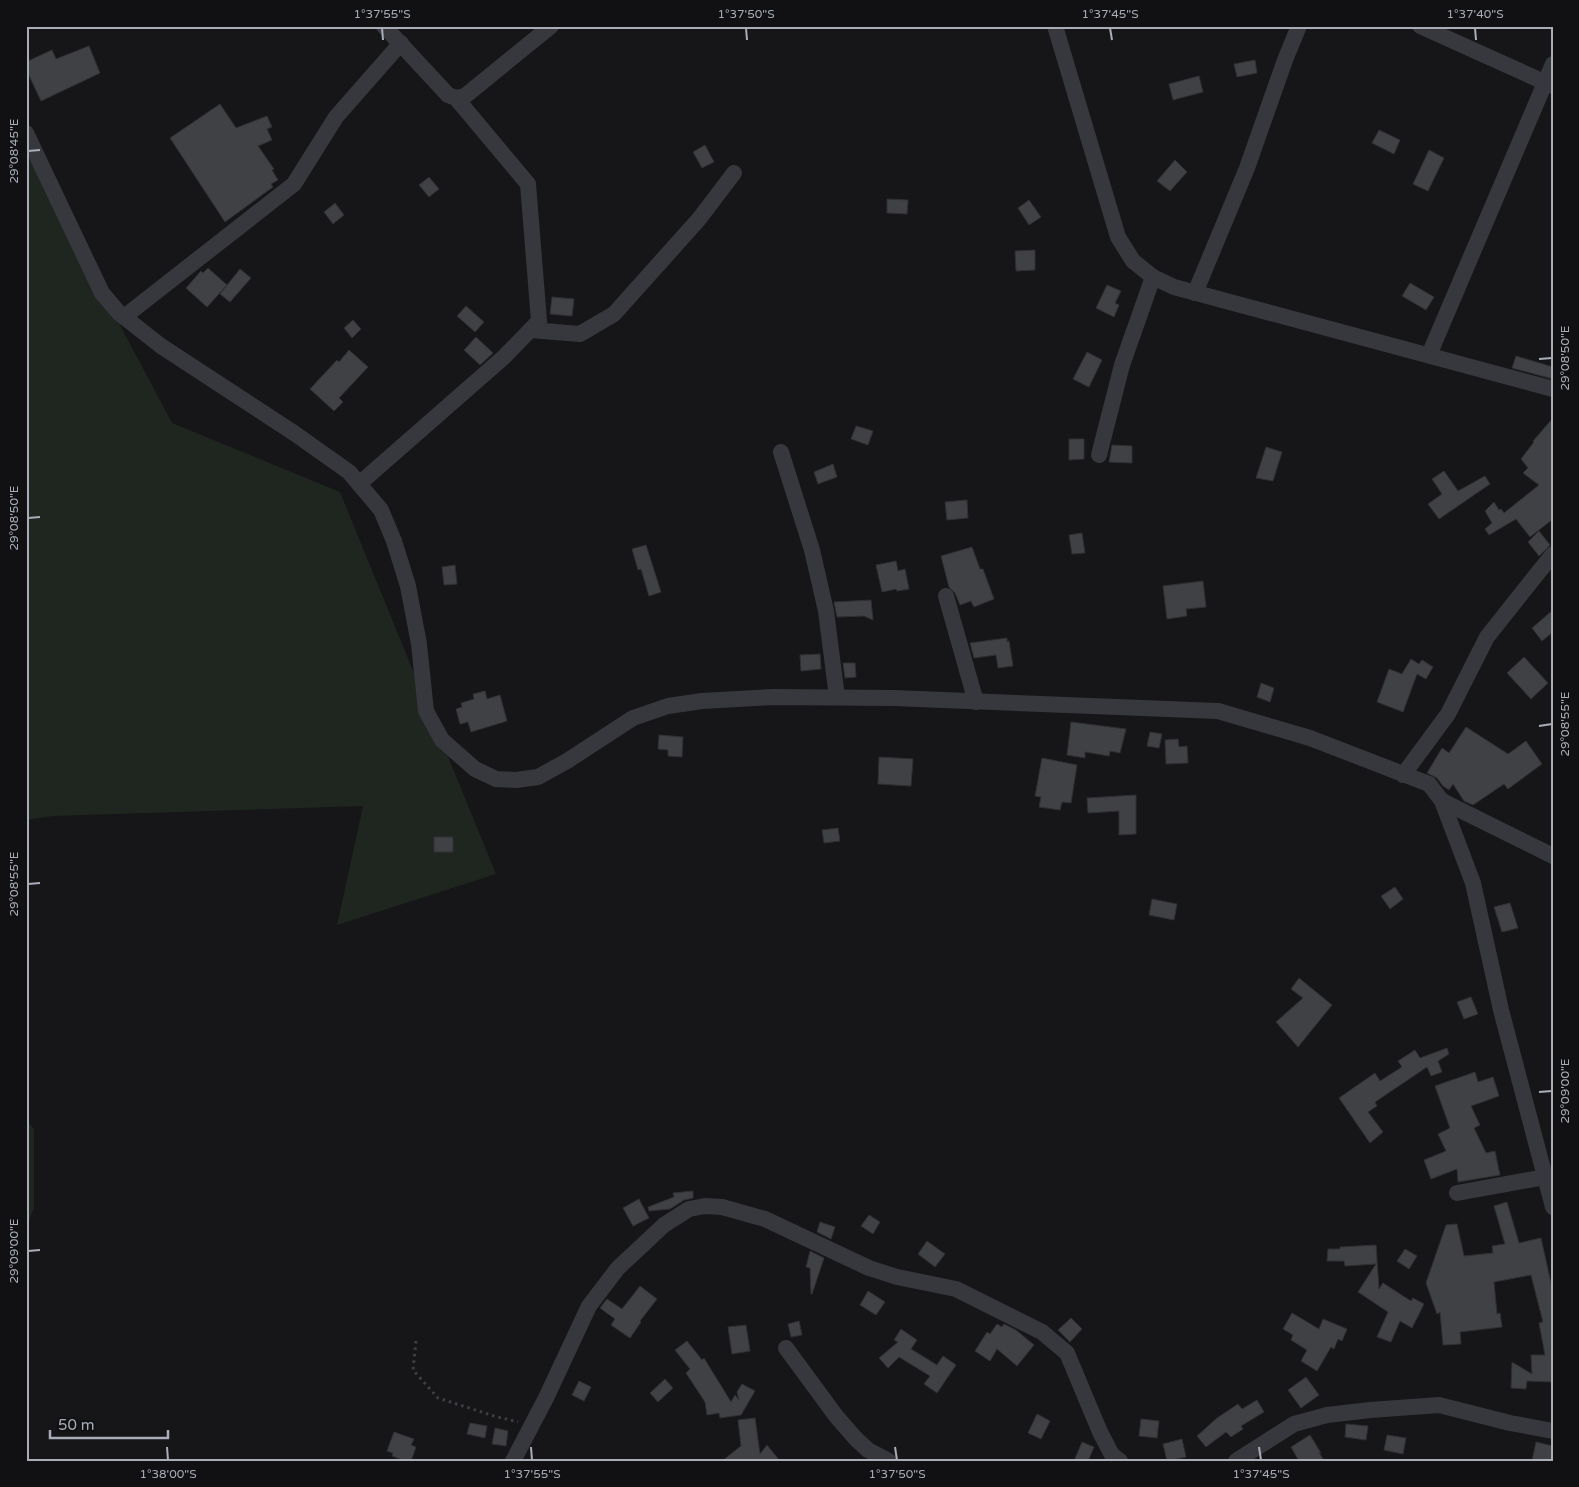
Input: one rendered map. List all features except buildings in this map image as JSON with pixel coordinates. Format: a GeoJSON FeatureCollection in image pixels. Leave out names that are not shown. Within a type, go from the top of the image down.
{"type":"FeatureCollection","features":[{"type":"Feature","properties":{"kind":"street"},"geometry":{"type":"LineString","coordinates":[[359,484],[504,357],[539,321],[528,184],[456,98],[448,95],[384,26]]}},
{"type":"Feature","properties":{"kind":"street"},"geometry":{"type":"LineString","coordinates":[[456,98],[465,96],[551,26]]}},
{"type":"Feature","properties":{"kind":"street"},"geometry":{"type":"LineString","coordinates":[[1055,26],[1118,237],[1133,261],[1153,277],[1174,287],[1553,389]]}},
{"type":"Feature","properties":{"kind":"street"},"geometry":{"type":"LineString","coordinates":[[1195,292],[1247,168],[1299,26]]}},
{"type":"Feature","properties":{"kind":"street"},"geometry":{"type":"LineString","coordinates":[[1420,26],[1549,84]]}},
{"type":"Feature","properties":{"kind":"street"},"geometry":{"type":"LineString","coordinates":[[124,317],[294,184],[336,116],[401,43]]}},
{"type":"Feature","properties":{"kind":"street"},"geometry":{"type":"LineString","coordinates":[[1429,355],[1549,84],[1553,64]]}},
{"type":"Feature","properties":{"kind":"street"},"geometry":{"type":"LineString","coordinates":[[26,133],[102,293],[119,313],[161,346],[294,433],[349,472],[381,510],[394,540],[408,586],[419,644],[426,711],[442,740],[475,769],[496,779],[516,780],[538,777],[633,718],[668,706],[702,701],[773,697],[837,697],[1218,710],[1310,738],[1429,784],[1442,801],[1473,883],[1501,1010],[1553,1207]]}},
{"type":"Feature","properties":{"kind":"street"},"geometry":{"type":"LineString","coordinates":[[531,330],[580,334],[614,314],[700,219],[734,173]]}},
{"type":"Feature","properties":{"kind":"street"},"geometry":{"type":"LineString","coordinates":[[1099,455],[1122,365],[1153,277]]}},
{"type":"Feature","properties":{"kind":"street"},"geometry":{"type":"LineString","coordinates":[[781,452],[814,559],[826,611],[837,697]]}},
{"type":"Feature","properties":{"kind":"street"},"geometry":{"type":"LineString","coordinates":[[1404,775],[1448,714],[1487,637],[1553,554]]}},
{"type":"Feature","properties":{"kind":"street"},"geometry":{"type":"LineString","coordinates":[[946,596],[976,702]]}},
{"type":"Feature","properties":{"kind":"street"},"geometry":{"type":"LineString","coordinates":[[1442,801],[1553,856]]}},
{"type":"Feature","properties":{"kind":"street"},"geometry":{"type":"LineString","coordinates":[[1458,1193],[1546,1177]]}},
{"type":"Feature","properties":{"kind":"street"},"geometry":{"type":"LineString","coordinates":[[513,1461],[546,1398],[589,1306],[618,1268],[664,1224],[689,1209],[705,1206],[722,1207],[765,1219],[870,1268],[898,1277],[956,1289],[1042,1332],[1068,1353],[1100,1432],[1112,1455],[1120,1461]]}},
{"type":"Feature","properties":{"kind":"street"},"geometry":{"type":"LineString","coordinates":[[786,1348],[856,1440],[868,1450],[889,1461]]}},
{"type":"Feature","properties":{"kind":"street"},"geometry":{"type":"LineString","coordinates":[[1236,1461],[1294,1424],[1327,1415],[1370,1410],[1439,1405],[1553,1432]]}},
{"type":"Feature","properties":{"kind":"path"},"geometry":{"type":"LineString","coordinates":[[416,1340],[413,1370],[438,1398],[494,1416],[531,1425]]}},
{"type":"Feature","properties":{"kind":"shaded area"},"geometry":{"type":"Polygon","coordinates":[[[26,148],[172,423],[340,492],[496,874],[337,925],[363,806],[53,816],[26,820],[26,148]]]}},
{"type":"Feature","properties":{"kind":"shaded area"},"geometry":{"type":"Polygon","coordinates":[[[26,1120],[34,1129],[34,1208],[26,1228],[26,1120]]]}}]}
